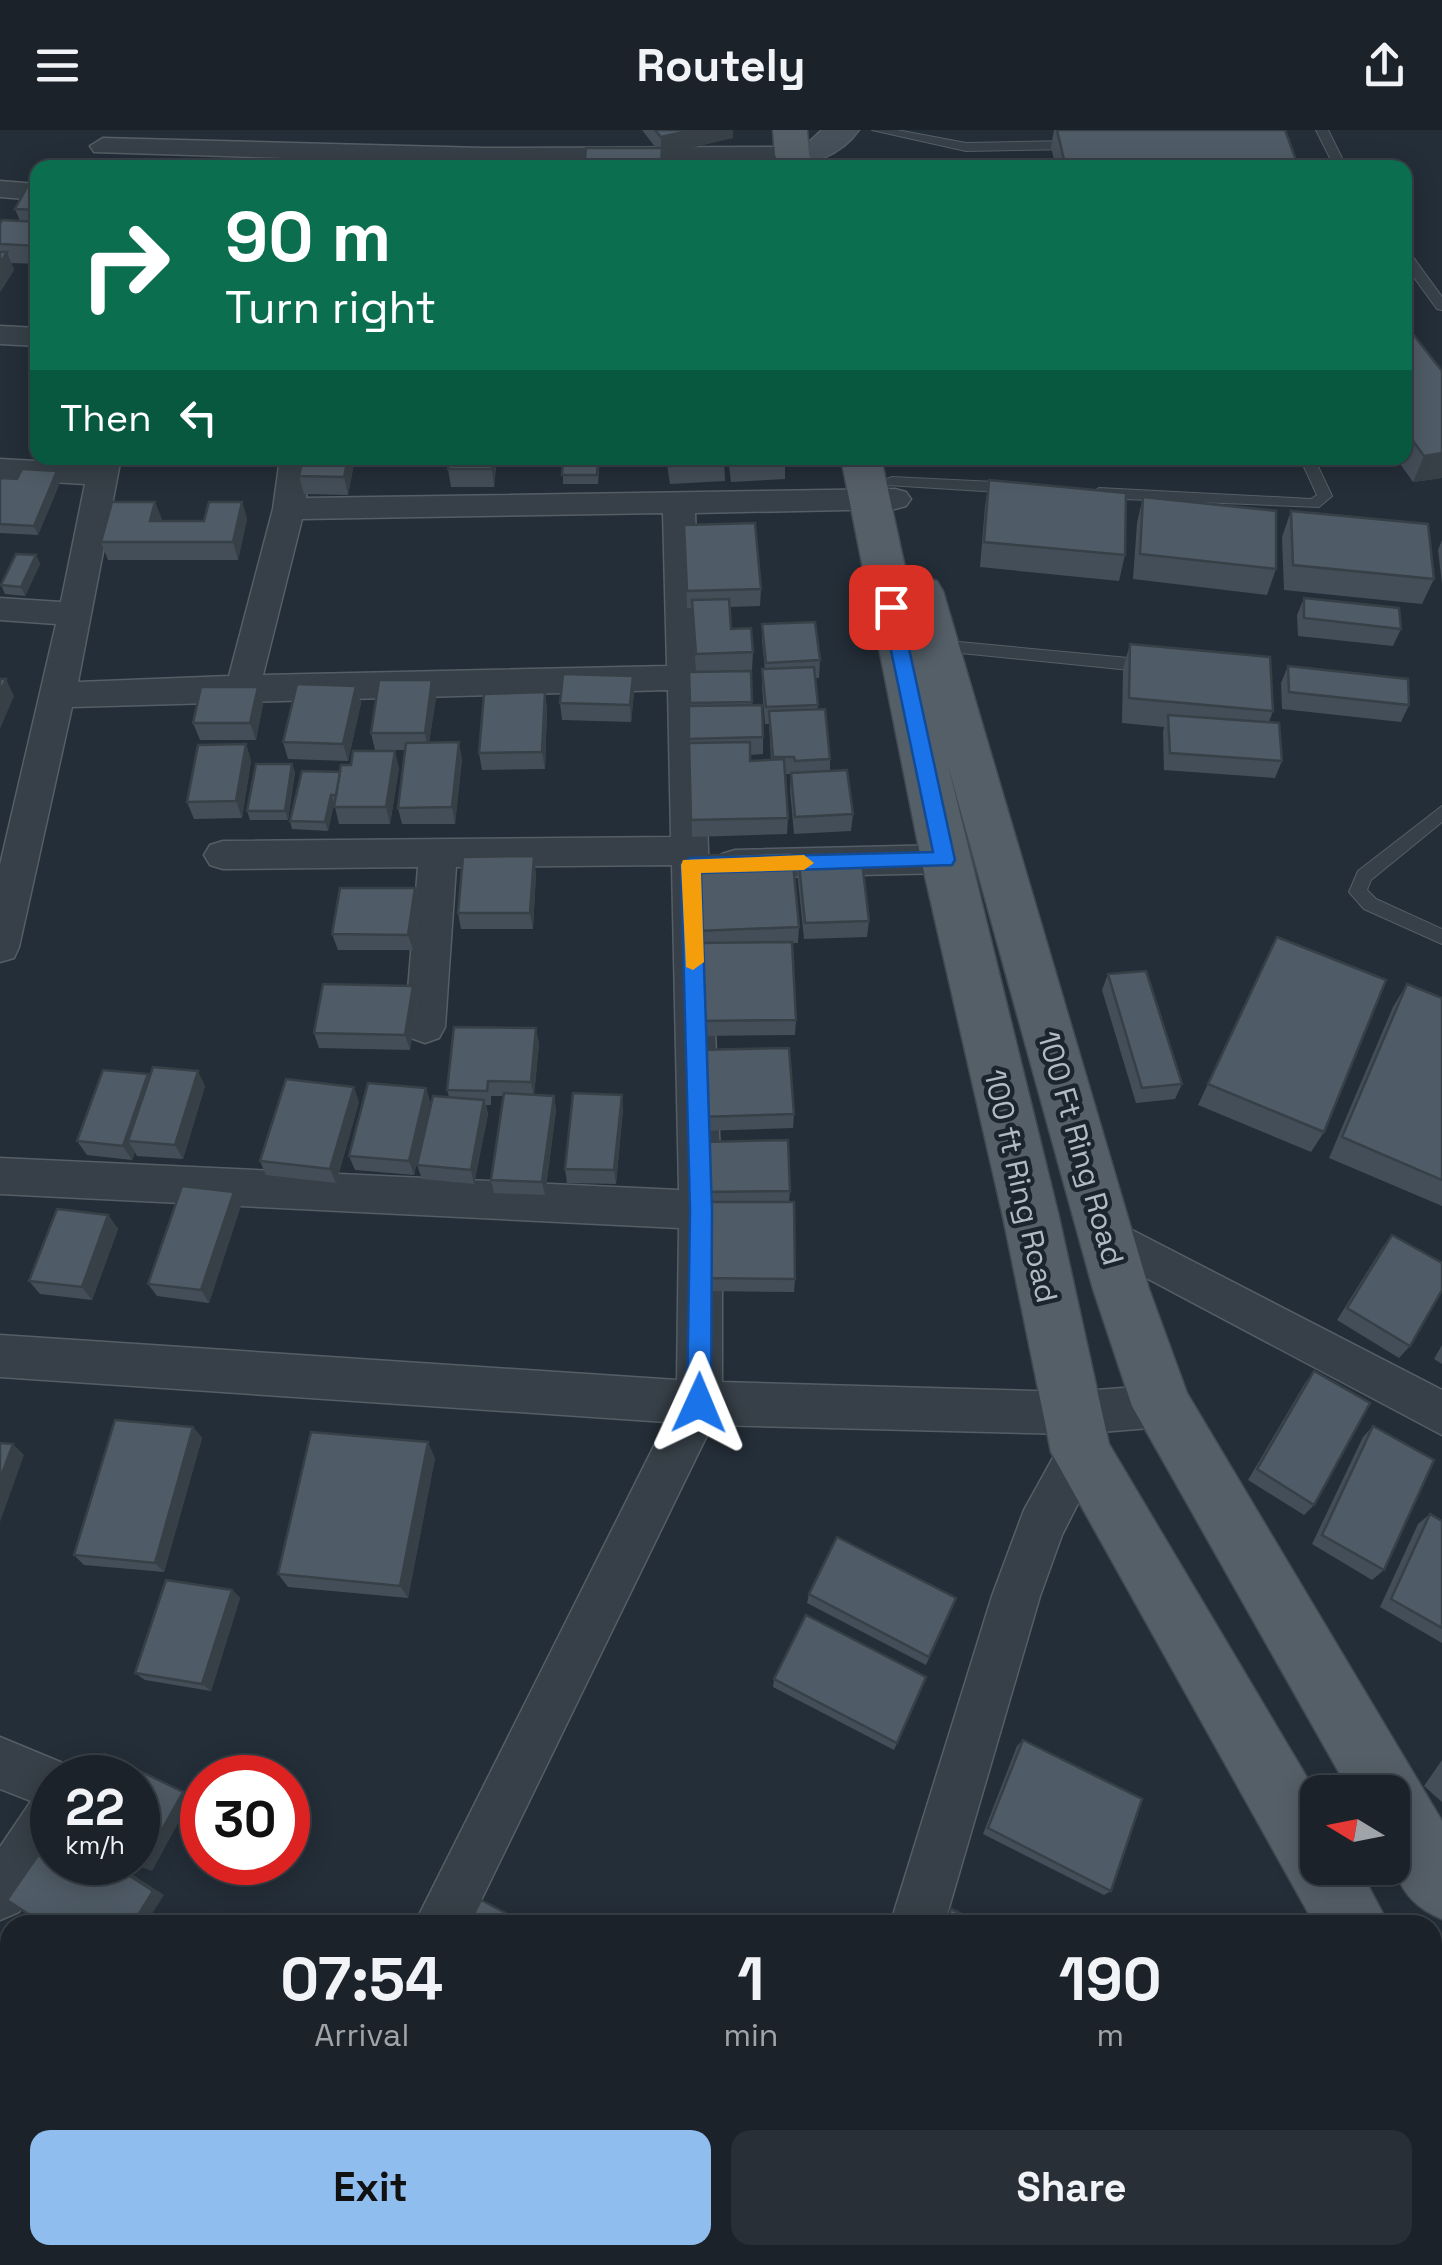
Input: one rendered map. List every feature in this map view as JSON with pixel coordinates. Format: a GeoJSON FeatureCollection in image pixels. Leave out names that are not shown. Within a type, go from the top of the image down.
{"type":"FeatureCollection","features":[{"type":"Feature","properties":{"kind":"main road","name":"100 Ft Ring Road"},"geometry":{"type":"LineString","coordinates":[[881,479],[938,646],[1106,1235],[1162,1406],[1378,1775]]}},
{"type":"Feature","properties":{"kind":"main road","name":"100 ft Ring Road"},"geometry":{"type":"LineString","coordinates":[[881,479],[945,860],[1031,1217],[1076,1433],[1300,1831]]}},
{"type":"Feature","properties":{"kind":"main road"},"geometry":{"type":"LineString","coordinates":[[1410,1832],[1442,1886]]}},
{"type":"Feature","properties":{"kind":"main road","name":"100 ft Ring Road"},"geometry":{"type":"LineString","coordinates":[[1331,1885],[1348,1915]]}},
{"type":"Feature","properties":{"kind":"street"},"geometry":{"type":"LineString","coordinates":[[524,130],[558,156]]}},
{"type":"Feature","properties":{"kind":"street"},"geometry":{"type":"LineString","coordinates":[[508,160],[812,147]]}},
{"type":"Feature","properties":{"kind":"street"},"geometry":{"type":"LineString","coordinates":[[102,148],[363,160]]}},
{"type":"Feature","properties":{"kind":"street"},"geometry":{"type":"LineString","coordinates":[[0,189],[30,191]]}},
{"type":"Feature","properties":{"kind":"street"},"geometry":{"type":"LineString","coordinates":[[0,334],[30,336]]}},
{"type":"Feature","properties":{"kind":"street"},"geometry":{"type":"LineString","coordinates":[[243,688],[289,509],[294,465]]}},
{"type":"Feature","properties":{"kind":"street"},"geometry":{"type":"LineString","coordinates":[[0,469],[105,466],[58,695],[0,946]]}},
{"type":"Feature","properties":{"kind":"street"},"geometry":{"type":"LineString","coordinates":[[289,509],[680,502],[881,479]]}},
{"type":"Feature","properties":{"kind":"street"},"geometry":{"type":"LineString","coordinates":[[446,1915],[699,1403],[701,1210],[680,502]]}},
{"type":"Feature","properties":{"kind":"street"},"geometry":{"type":"LineString","coordinates":[[0,609],[75,614]]}},
{"type":"Feature","properties":{"kind":"street"},"geometry":{"type":"LineString","coordinates":[[58,695],[685,678]]}},
{"type":"Feature","properties":{"kind":"street"},"geometry":{"type":"LineString","coordinates":[[0,773],[40,775]]}},
{"type":"Feature","properties":{"kind":"street"},"geometry":{"type":"LineString","coordinates":[[425,1028],[438,853]]}},
{"type":"Feature","properties":{"kind":"street"},"geometry":{"type":"LineString","coordinates":[[223,854],[945,860]]}},
{"type":"Feature","properties":{"kind":"street"},"geometry":{"type":"LineString","coordinates":[[0,1176],[701,1210]]}},
{"type":"Feature","properties":{"kind":"street"},"geometry":{"type":"LineString","coordinates":[[1106,1235],[1442,1414]]}},
{"type":"Feature","properties":{"kind":"street"},"geometry":{"type":"LineString","coordinates":[[0,1356],[699,1403],[1076,1433],[1162,1406]]}},
{"type":"Feature","properties":{"kind":"street"},"geometry":{"type":"LineString","coordinates":[[921,1915],[1016,1596],[1076,1433]]}},
{"type":"Feature","properties":{"kind":"street"},"geometry":{"type":"LineString","coordinates":[[0,1763],[30,1775]]}},
{"type":"Feature","properties":{"kind":"street"},"geometry":{"type":"LineString","coordinates":[[0,1893],[30,1849]]}},
{"type":"Feature","properties":{"kind":"lane"},"geometry":{"type":"LineString","coordinates":[[878,130],[966,147],[1086,144]]}},
{"type":"Feature","properties":{"kind":"lane"},"geometry":{"type":"LineString","coordinates":[[1322,130],[1337,160]]}},
{"type":"Feature","properties":{"kind":"lane"},"geometry":{"type":"LineString","coordinates":[[1412,265],[1442,306]]}},
{"type":"Feature","properties":{"kind":"lane"},"geometry":{"type":"LineString","coordinates":[[1425,283],[1442,291]]}},
{"type":"Feature","properties":{"kind":"lane"},"geometry":{"type":"LineString","coordinates":[[1084,492],[1314,504],[1324,496],[1310,465]]}},
{"type":"Feature","properties":{"kind":"lane"},"geometry":{"type":"LineString","coordinates":[[881,479],[1026,489]]}},
{"type":"Feature","properties":{"kind":"lane"},"geometry":{"type":"LineString","coordinates":[[938,646],[1174,668]]}},
{"type":"Feature","properties":{"kind":"lane"},"geometry":{"type":"LineString","coordinates":[[1442,812],[1364,876],[1358,892],[1370,904],[1442,937]]}},
{"type":"Feature","properties":{"kind":"building"},"geometry":{"type":"Polygon","coordinates":[[[655,130],[692,130],[661,137],[655,130]]]}},
{"type":"Feature","properties":{"kind":"building"},"geometry":{"type":"Polygon","coordinates":[[[1057,130],[1285,130],[1296,160],[1064,160],[1057,130]]]}},
{"type":"Feature","properties":{"kind":"building"},"geometry":{"type":"Polygon","coordinates":[[[586,148],[662,148],[661,160],[585,160],[586,148]]]}},
{"type":"Feature","properties":{"kind":"building"},"geometry":{"type":"Polygon","coordinates":[[[27,187],[30,187],[30,210],[15,209],[27,187]]]}},
{"type":"Feature","properties":{"kind":"building"},"geometry":{"type":"Polygon","coordinates":[[[2,220],[30,222],[30,246],[0,244],[2,220]]]}},
{"type":"Feature","properties":{"kind":"building"},"geometry":{"type":"Polygon","coordinates":[[[1412,333],[1442,371],[1442,453],[1424,456],[1412,440],[1412,333]]]}},
{"type":"Feature","properties":{"kind":"building"},"geometry":{"type":"Polygon","coordinates":[[[301,465],[347,465],[344,477],[299,476],[301,465]]]}},
{"type":"Feature","properties":{"kind":"building"},"geometry":{"type":"Polygon","coordinates":[[[449,465],[492,465],[492,469],[448,469],[449,465]]]}},
{"type":"Feature","properties":{"kind":"building"},"geometry":{"type":"Polygon","coordinates":[[[563,465],[598,465],[597,475],[562,475],[563,465]]]}},
{"type":"Feature","properties":{"kind":"building"},"geometry":{"type":"Polygon","coordinates":[[[22,469],[57,471],[34,526],[0,524],[0,480],[17,479],[22,469]]]}},
{"type":"Feature","properties":{"kind":"building"},"geometry":{"type":"Polygon","coordinates":[[[989,480],[1126,493],[1125,555],[984,542],[989,480]]]}},
{"type":"Feature","properties":{"kind":"building"},"geometry":{"type":"Polygon","coordinates":[[[1143,497],[1276,511],[1276,569],[1140,554],[1143,497]]]}},
{"type":"Feature","properties":{"kind":"building"},"geometry":{"type":"Polygon","coordinates":[[[112,502],[155,502],[150,521],[204,521],[209,502],[242,502],[233,542],[101,542],[112,502]]]}},
{"type":"Feature","properties":{"kind":"building"},"geometry":{"type":"Polygon","coordinates":[[[1291,511],[1428,524],[1434,579],[1293,565],[1291,511]]]}},
{"type":"Feature","properties":{"kind":"building"},"geometry":{"type":"Polygon","coordinates":[[[755,523],[761,589],[687,591],[684,525],[755,523]]]}},
{"type":"Feature","properties":{"kind":"building"},"geometry":{"type":"Polygon","coordinates":[[[16,554],[36,555],[21,587],[1,585],[16,554]]]}},
{"type":"Feature","properties":{"kind":"building"},"geometry":{"type":"Polygon","coordinates":[[[1304,598],[1399,608],[1401,629],[1304,618],[1304,598]]]}},
{"type":"Feature","properties":{"kind":"building"},"geometry":{"type":"Polygon","coordinates":[[[729,599],[731,629],[751,628],[753,652],[696,654],[692,600],[729,599]]]}},
{"type":"Feature","properties":{"kind":"building"},"geometry":{"type":"Polygon","coordinates":[[[815,622],[820,660],[766,663],[762,624],[815,622]]]}},
{"type":"Feature","properties":{"kind":"building"},"geometry":{"type":"Polygon","coordinates":[[[1130,644],[1270,657],[1273,711],[1129,698],[1130,644]]]}},
{"type":"Feature","properties":{"kind":"building"},"geometry":{"type":"Polygon","coordinates":[[[1288,666],[1408,679],[1409,705],[1289,692],[1288,666]]]}},
{"type":"Feature","properties":{"kind":"building"},"geometry":{"type":"Polygon","coordinates":[[[814,667],[818,705],[766,707],[762,669],[814,667]]]}},
{"type":"Feature","properties":{"kind":"building"},"geometry":{"type":"Polygon","coordinates":[[[751,671],[752,702],[690,703],[689,672],[751,671]]]}},
{"type":"Feature","properties":{"kind":"building"},"geometry":{"type":"Polygon","coordinates":[[[563,674],[633,676],[630,705],[560,703],[563,674]]]}},
{"type":"Feature","properties":{"kind":"building"},"geometry":{"type":"Polygon","coordinates":[[[379,680],[432,680],[425,733],[371,733],[379,680]]]}},
{"type":"Feature","properties":{"kind":"building"},"geometry":{"type":"Polygon","coordinates":[[[297,684],[356,686],[343,744],[283,742],[297,684]]]}},
{"type":"Feature","properties":{"kind":"building"},"geometry":{"type":"Polygon","coordinates":[[[201,687],[258,687],[250,723],[193,723],[201,687]]]}},
{"type":"Feature","properties":{"kind":"building"},"geometry":{"type":"Polygon","coordinates":[[[545,692],[542,752],[479,753],[484,694],[545,692]]]}},
{"type":"Feature","properties":{"kind":"building"},"geometry":{"type":"Polygon","coordinates":[[[762,705],[763,737],[689,739],[689,706],[762,705]]]}},
{"type":"Feature","properties":{"kind":"building"},"geometry":{"type":"Polygon","coordinates":[[[825,709],[830,759],[795,761],[794,757],[773,757],[769,711],[825,709]]]}},
{"type":"Feature","properties":{"kind":"building"},"geometry":{"type":"Polygon","coordinates":[[[1168,715],[1279,723],[1282,761],[1170,753],[1168,715]]]}},
{"type":"Feature","properties":{"kind":"building"},"geometry":{"type":"Polygon","coordinates":[[[459,742],[452,807],[398,808],[406,743],[459,742]]]}},
{"type":"Feature","properties":{"kind":"building"},"geometry":{"type":"Polygon","coordinates":[[[750,742],[750,761],[784,759],[788,818],[691,820],[689,743],[750,742]]]}},
{"type":"Feature","properties":{"kind":"building"},"geometry":{"type":"Polygon","coordinates":[[[246,744],[236,801],[187,802],[198,745],[246,744]]]}},
{"type":"Feature","properties":{"kind":"building"},"geometry":{"type":"Polygon","coordinates":[[[353,751],[395,751],[386,807],[334,807],[341,765],[351,765],[353,751]]]}},
{"type":"Feature","properties":{"kind":"building"},"geometry":{"type":"Polygon","coordinates":[[[256,764],[292,764],[285,811],[247,811],[256,764]]]}},
{"type":"Feature","properties":{"kind":"building"},"geometry":{"type":"Polygon","coordinates":[[[847,770],[853,814],[795,817],[791,773],[847,770]]]}},
{"type":"Feature","properties":{"kind":"building"},"geometry":{"type":"Polygon","coordinates":[[[302,771],[340,772],[325,822],[290,821],[302,771]]]}},
{"type":"Feature","properties":{"kind":"building"},"geometry":{"type":"Polygon","coordinates":[[[792,852],[799,927],[697,931],[694,856],[792,852]]]}},
{"type":"Feature","properties":{"kind":"building"},"geometry":{"type":"Polygon","coordinates":[[[861,853],[869,921],[805,923],[798,855],[861,853]]]}},
{"type":"Feature","properties":{"kind":"building"},"geometry":{"type":"Polygon","coordinates":[[[534,856],[530,913],[458,913],[463,857],[534,856]]]}},
{"type":"Feature","properties":{"kind":"building"},"geometry":{"type":"Polygon","coordinates":[[[340,888],[415,888],[408,935],[332,934],[340,888]]]}},
{"type":"Feature","properties":{"kind":"building"},"geometry":{"type":"Polygon","coordinates":[[[1277,937],[1386,980],[1324,1132],[1208,1084],[1277,937]]]}},
{"type":"Feature","properties":{"kind":"building"},"geometry":{"type":"Polygon","coordinates":[[[792,942],[796,1020],[697,1021],[696,943],[792,942]]]}},
{"type":"Feature","properties":{"kind":"building"},"geometry":{"type":"Polygon","coordinates":[[[1146,971],[1182,1084],[1142,1088],[1108,974],[1146,971]]]}},
{"type":"Feature","properties":{"kind":"building"},"geometry":{"type":"Polygon","coordinates":[[[323,984],[413,986],[405,1035],[314,1033],[323,984]]]}},
{"type":"Feature","properties":{"kind":"building"},"geometry":{"type":"Polygon","coordinates":[[[1407,984],[1442,998],[1442,1180],[1342,1137],[1407,984]]]}},
{"type":"Feature","properties":{"kind":"building"},"geometry":{"type":"Polygon","coordinates":[[[454,1027],[536,1028],[531,1082],[488,1081],[487,1091],[447,1090],[454,1027]]]}},
{"type":"Feature","properties":{"kind":"building"},"geometry":{"type":"Polygon","coordinates":[[[789,1048],[794,1114],[700,1117],[697,1050],[789,1048]]]}},
{"type":"Feature","properties":{"kind":"building"},"geometry":{"type":"Polygon","coordinates":[[[153,1067],[198,1071],[175,1145],[128,1141],[153,1067]]]}},
{"type":"Feature","properties":{"kind":"building"},"geometry":{"type":"Polygon","coordinates":[[[103,1070],[148,1074],[123,1146],[77,1141],[103,1070]]]}},
{"type":"Feature","properties":{"kind":"building"},"geometry":{"type":"Polygon","coordinates":[[[286,1079],[354,1087],[330,1169],[260,1161],[286,1079]]]}},
{"type":"Feature","properties":{"kind":"building"},"geometry":{"type":"Polygon","coordinates":[[[368,1083],[426,1088],[409,1161],[349,1156],[368,1083]]]}},
{"type":"Feature","properties":{"kind":"building"},"geometry":{"type":"Polygon","coordinates":[[[504,1093],[554,1096],[542,1182],[491,1180],[504,1093]]]}},
{"type":"Feature","properties":{"kind":"building"},"geometry":{"type":"Polygon","coordinates":[[[573,1093],[622,1095],[614,1170],[565,1169],[573,1093]]]}},
{"type":"Feature","properties":{"kind":"building"},"geometry":{"type":"Polygon","coordinates":[[[433,1096],[484,1100],[471,1170],[417,1165],[433,1096]]]}},
{"type":"Feature","properties":{"kind":"building"},"geometry":{"type":"Polygon","coordinates":[[[788,1140],[790,1191],[703,1192],[702,1142],[788,1140]]]}},
{"type":"Feature","properties":{"kind":"building"},"geometry":{"type":"Polygon","coordinates":[[[182,1186],[234,1192],[201,1290],[148,1284],[182,1186]]]}},
{"type":"Feature","properties":{"kind":"building"},"geometry":{"type":"Polygon","coordinates":[[[706,1202],[794,1202],[795,1279],[705,1278],[706,1202]]]}},
{"type":"Feature","properties":{"kind":"building"},"geometry":{"type":"Polygon","coordinates":[[[57,1209],[108,1215],[82,1287],[29,1281],[57,1209]]]}},
{"type":"Feature","properties":{"kind":"building"},"geometry":{"type":"Polygon","coordinates":[[[1392,1235],[1442,1263],[1442,1290],[1410,1346],[1347,1308],[1392,1235]]]}},
{"type":"Feature","properties":{"kind":"building"},"geometry":{"type":"Polygon","coordinates":[[[1314,1371],[1370,1403],[1314,1505],[1257,1469],[1314,1371]]]}},
{"type":"Feature","properties":{"kind":"building"},"geometry":{"type":"Polygon","coordinates":[[[115,1420],[193,1427],[155,1563],[74,1555],[115,1420]]]}},
{"type":"Feature","properties":{"kind":"building"},"geometry":{"type":"Polygon","coordinates":[[[1373,1426],[1434,1460],[1384,1570],[1322,1535],[1373,1426]]]}},
{"type":"Feature","properties":{"kind":"building"},"geometry":{"type":"Polygon","coordinates":[[[311,1432],[428,1442],[400,1586],[278,1574],[311,1432]]]}},
{"type":"Feature","properties":{"kind":"building"},"geometry":{"type":"Polygon","coordinates":[[[0,1443],[13,1444],[0,1479],[0,1443]]]}},
{"type":"Feature","properties":{"kind":"building"},"geometry":{"type":"Polygon","coordinates":[[[1430,1514],[1442,1521],[1442,1628],[1391,1599],[1430,1514]]]}},
{"type":"Feature","properties":{"kind":"building"},"geometry":{"type":"Polygon","coordinates":[[[837,1537],[956,1598],[929,1657],[809,1594],[837,1537]]]}},
{"type":"Feature","properties":{"kind":"building"},"geometry":{"type":"Polygon","coordinates":[[[166,1580],[232,1590],[202,1684],[135,1673],[166,1580]]]}},
{"type":"Feature","properties":{"kind":"building"},"geometry":{"type":"Polygon","coordinates":[[[806,1615],[926,1677],[897,1743],[774,1679],[806,1615]]]}},
{"type":"Feature","properties":{"kind":"building"},"geometry":{"type":"Polygon","coordinates":[[[1023,1740],[1142,1799],[1111,1891],[988,1828],[1023,1740]]]}},
{"type":"Feature","properties":{"kind":"building"},"geometry":{"type":"Polygon","coordinates":[[[160,1781],[180,1791],[160,1833],[160,1781]]]}},
{"type":"Feature","properties":{"kind":"building"},"geometry":{"type":"Polygon","coordinates":[[[30,1867],[30,1885],[144,1885],[153,1891],[138,1915],[30,1915],[7,1900],[30,1867]]]}},
{"type":"Feature","properties":{"kind":"building"},"geometry":{"type":"Polygon","coordinates":[[[481,1900],[509,1915],[473,1915],[481,1900]]]}},
{"type":"Feature","properties":{"kind":"slow traffic"},"geometry":{"type":"LineString","coordinates":[[693,962],[690,865],[804,863]]}},
{"type":"Feature","properties":{"kind":"route"},"geometry":{"type":"LineString","coordinates":[[699,1403],[701,1210],[690,865],[945,860],[891,607]]}}]}
